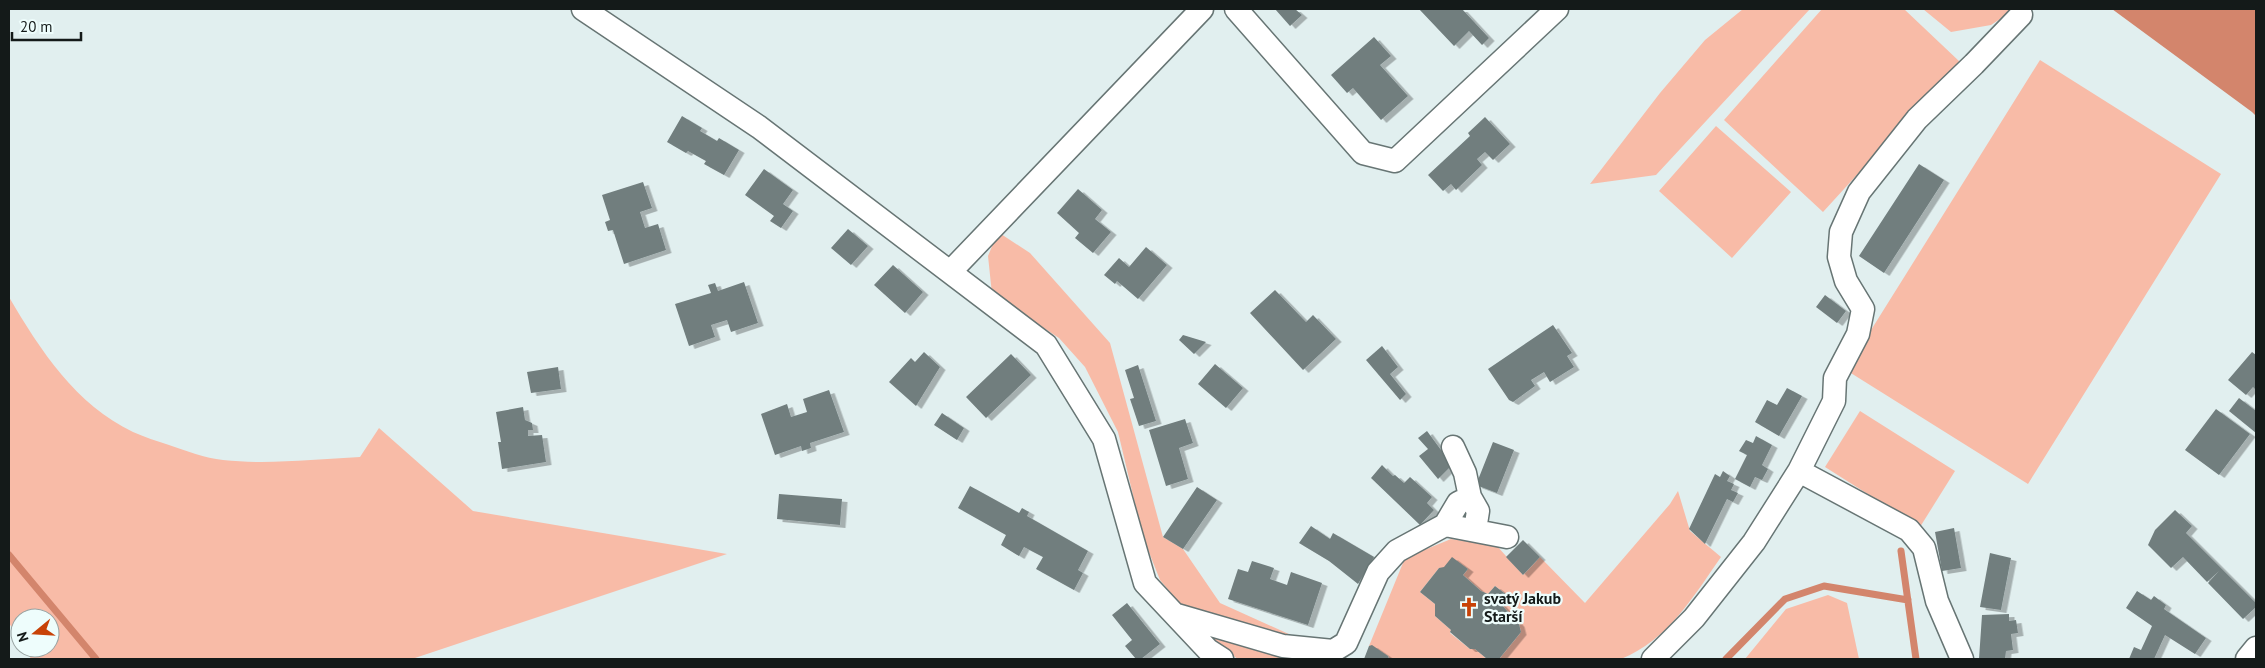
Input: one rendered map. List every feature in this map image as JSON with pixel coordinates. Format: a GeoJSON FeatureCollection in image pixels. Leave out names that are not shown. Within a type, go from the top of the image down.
{"type":"FeatureCollection","features":[{"type":"Feature","properties":{"kind":"street"},"geometry":{"type":"LineString","coordinates":[[583,9],[759,127],[1046,345],[1104,439],[1145,584],[1208,650],[1222,659]]}},
{"type":"Feature","properties":{"kind":"street"},"geometry":{"type":"LineString","coordinates":[[950,271],[1202,9]]}},
{"type":"Feature","properties":{"kind":"street"},"geometry":{"type":"LineString","coordinates":[[1236,9],[1363,153],[1395,161],[1557,9]]}},
{"type":"Feature","properties":{"kind":"street"},"geometry":{"type":"LineString","coordinates":[[1654,659],[1694,618],[1754,542],[1799,471],[1834,401],[1835,378],[1858,334],[1864,309],[1846,281],[1839,257],[1842,232],[1859,192],[1917,119],[2021,15]]}},
{"type":"Feature","properties":{"kind":"street"},"geometry":{"type":"LineString","coordinates":[[1453,447],[1465,473],[1470,497],[1478,511],[1475,530]]}},
{"type":"Feature","properties":{"kind":"street"},"geometry":{"type":"LineString","coordinates":[[1799,471],[1909,530],[1924,548],[1937,601],[1962,659]]}},
{"type":"Feature","properties":{"kind":"street"},"geometry":{"type":"LineString","coordinates":[[1176,615],[1283,646],[1333,651],[1346,643],[1378,572],[1397,551],[1446,525],[1458,503],[1470,497]]}},
{"type":"Feature","properties":{"kind":"street"},"geometry":{"type":"LineString","coordinates":[[1446,525],[1507,537]]}},
{"type":"Feature","properties":{"kind":"street"},"geometry":{"type":"LineString","coordinates":[[2247,659],[2256,648]]}},
{"type":"Feature","properties":{"kind":"shaded area"},"geometry":{"type":"Polygon","coordinates":[[[1743,9],[1810,9],[1656,175],[1590,184],[1660,93],[1705,40],[1743,9]]]}},
{"type":"Feature","properties":{"kind":"shaded area"},"geometry":{"type":"Polygon","coordinates":[[[1822,9],[1904,9],[1960,62],[1823,212],[1724,120],[1822,9]]]}},
{"type":"Feature","properties":{"kind":"shaded area"},"geometry":{"type":"Polygon","coordinates":[[[1923,9],[2015,9],[1991,25],[1951,32],[1923,9]]]}},
{"type":"Feature","properties":{"kind":"shaded area"},"geometry":{"type":"Polygon","coordinates":[[[2112,9],[2256,9],[2256,116],[2252,112],[2112,9]]]}},
{"type":"Feature","properties":{"kind":"shaded area"},"geometry":{"type":"Polygon","coordinates":[[[2040,60],[2221,174],[2028,484],[1846,370],[2040,60]]]}},
{"type":"Feature","properties":{"kind":"shaded area"},"geometry":{"type":"Polygon","coordinates":[[[1716,126],[1791,192],[1732,258],[1659,191],[1716,126]]]}},
{"type":"Feature","properties":{"kind":"shaded area"},"geometry":{"type":"Polygon","coordinates":[[[998,232],[1030,253],[1110,343],[1163,537],[1183,549],[1220,603],[1344,659],[1238,659],[1210,640],[1160,580],[1143,537],[1118,432],[1085,367],[1059,338],[992,294],[988,256],[998,232]]]}},
{"type":"Feature","properties":{"kind":"shaded area"},"geometry":{"type":"Polygon","coordinates":[[[9,297],[33,337],[61,374],[77,391],[113,421],[146,437],[216,459],[257,462],[292,461],[360,457],[379,428],[473,511],[727,554],[412,659],[31,659],[60,658],[60,608],[10,608],[10,625],[9,297]]]}},
{"type":"Feature","properties":{"kind":"shaded area"},"geometry":{"type":"Polygon","coordinates":[[[1860,411],[1955,471],[1920,527],[1825,467],[1860,411]]]}},
{"type":"Feature","properties":{"kind":"shaded area"},"geometry":{"type":"Polygon","coordinates":[[[1678,491],[1690,531],[1721,557],[1678,616],[1653,641],[1638,651],[1621,659],[1499,659],[1521,632],[1519,624],[1500,603],[1507,595],[1495,586],[1488,594],[1481,591],[1463,575],[1468,569],[1439,568],[1420,592],[1435,604],[1435,616],[1451,630],[1450,633],[1470,649],[1475,649],[1487,659],[1389,659],[1388,656],[1369,646],[1405,558],[1451,539],[1497,546],[1523,575],[1540,557],[1585,603],[1670,504],[1678,491]]]}},
{"type":"Feature","properties":{"kind":"shaded area"},"geometry":{"type":"Polygon","coordinates":[[[1828,595],[1847,603],[1859,659],[1745,659],[1786,609],[1828,595]]]}},
{"type":"Feature","properties":{"kind":"building"},"geometry":{"type":"Polygon","coordinates":[[[1275,9],[1295,9],[1302,15],[1290,26],[1275,9]]]}},
{"type":"Feature","properties":{"kind":"building"},"geometry":{"type":"Polygon","coordinates":[[[1419,9],[1462,9],[1489,38],[1482,45],[1469,31],[1454,46],[1419,9]]]}},
{"type":"Feature","properties":{"kind":"building"},"geometry":{"type":"Polygon","coordinates":[[[1374,37],[1391,56],[1380,65],[1408,96],[1381,120],[1353,88],[1347,93],[1331,75],[1374,37]]]}},
{"type":"Feature","properties":{"kind":"building"},"geometry":{"type":"Polygon","coordinates":[[[682,116],[702,128],[700,131],[717,141],[719,138],[739,150],[724,175],[704,164],[706,161],[688,151],[686,153],[667,142],[682,116]]]}},
{"type":"Feature","properties":{"kind":"building"},"geometry":{"type":"Polygon","coordinates":[[[1485,117],[1510,144],[1493,160],[1485,152],[1477,159],[1482,165],[1456,190],[1451,184],[1443,191],[1428,175],[1470,136],[1468,133],[1485,117]]]}},
{"type":"Feature","properties":{"kind":"building"},"geometry":{"type":"Polygon","coordinates":[[[1919,164],[1944,180],[1884,273],[1859,256],[1919,164]]]}},
{"type":"Feature","properties":{"kind":"building"},"geometry":{"type":"Polygon","coordinates":[[[764,169],[793,190],[783,204],[793,211],[781,228],[770,221],[774,216],[745,195],[764,169]]]}},
{"type":"Feature","properties":{"kind":"building"},"geometry":{"type":"Polygon","coordinates":[[[643,182],[652,208],[640,212],[645,228],[658,224],[666,250],[624,264],[613,230],[608,231],[605,222],[610,220],[602,195],[643,182]]]}},
{"type":"Feature","properties":{"kind":"building"},"geometry":{"type":"Polygon","coordinates":[[[1078,189],[1102,210],[1095,219],[1111,232],[1093,253],[1075,238],[1079,233],[1057,213],[1078,189]]]}},
{"type":"Feature","properties":{"kind":"building"},"geometry":{"type":"Polygon","coordinates":[[[848,229],[868,246],[851,265],[831,248],[848,229]]]}},
{"type":"Feature","properties":{"kind":"building"},"geometry":{"type":"Polygon","coordinates":[[[1146,247],[1167,265],[1138,299],[1117,281],[1115,284],[1104,275],[1119,258],[1129,267],[1146,247]]]}},
{"type":"Feature","properties":{"kind":"building"},"geometry":{"type":"Polygon","coordinates":[[[893,265],[923,292],[905,313],[874,285],[893,265]]]}},
{"type":"Feature","properties":{"kind":"building"},"geometry":{"type":"Polygon","coordinates":[[[744,282],[758,323],[731,332],[727,320],[711,325],[715,337],[689,346],[675,304],[711,293],[708,285],[715,283],[718,291],[744,282]]]}},
{"type":"Feature","properties":{"kind":"building"},"geometry":{"type":"Polygon","coordinates":[[[1275,290],[1306,322],[1313,315],[1336,339],[1303,370],[1250,313],[1275,290]]]}},
{"type":"Feature","properties":{"kind":"building"},"geometry":{"type":"Polygon","coordinates":[[[1825,295],[1846,311],[1837,323],[1816,307],[1825,295]]]}},
{"type":"Feature","properties":{"kind":"building"},"geometry":{"type":"Polygon","coordinates":[[[1553,325],[1572,353],[1567,356],[1574,367],[1550,382],[1544,372],[1531,380],[1535,386],[1513,402],[1509,400],[1488,369],[1553,325]]]}},
{"type":"Feature","properties":{"kind":"building"},"geometry":{"type":"Polygon","coordinates":[[[1183,335],[1206,342],[1194,354],[1179,340],[1183,335]]]}},
{"type":"Feature","properties":{"kind":"building"},"geometry":{"type":"Polygon","coordinates":[[[1382,346],[1398,367],[1390,374],[1406,394],[1400,400],[1366,360],[1382,346]]]}},
{"type":"Feature","properties":{"kind":"building"},"geometry":{"type":"Polygon","coordinates":[[[924,352],[940,367],[916,406],[889,382],[911,358],[915,362],[924,352]]]}},
{"type":"Feature","properties":{"kind":"building"},"geometry":{"type":"Polygon","coordinates":[[[2252,352],[2256,355],[2256,390],[2253,387],[2246,395],[2228,380],[2252,352]]]}},
{"type":"Feature","properties":{"kind":"building"},"geometry":{"type":"Polygon","coordinates":[[[1011,354],[1031,375],[986,418],[966,397],[1011,354]]]}},
{"type":"Feature","properties":{"kind":"building"},"geometry":{"type":"Polygon","coordinates":[[[1215,364],[1243,388],[1226,408],[1198,384],[1215,364]]]}},
{"type":"Feature","properties":{"kind":"building"},"geometry":{"type":"Polygon","coordinates":[[[1138,365],[1156,421],[1139,426],[1130,399],[1134,398],[1125,370],[1138,365]]]}},
{"type":"Feature","properties":{"kind":"building"},"geometry":{"type":"Polygon","coordinates":[[[558,367],[561,389],[531,393],[527,372],[558,367]]]}},
{"type":"Feature","properties":{"kind":"building"},"geometry":{"type":"Polygon","coordinates":[[[1787,388],[1802,396],[1779,436],[1755,422],[1767,400],[1777,405],[1787,388]]]}},
{"type":"Feature","properties":{"kind":"building"},"geometry":{"type":"Polygon","coordinates":[[[829,390],[844,432],[810,443],[811,448],[802,451],[801,446],[775,455],[761,414],[787,404],[791,417],[807,412],[803,399],[829,390]]]}},
{"type":"Feature","properties":{"kind":"building"},"geometry":{"type":"Polygon","coordinates":[[[2239,398],[2256,411],[2256,433],[2229,411],[2239,398]]]}},
{"type":"Feature","properties":{"kind":"building"},"geometry":{"type":"Polygon","coordinates":[[[523,407],[525,420],[532,423],[533,430],[528,430],[528,436],[542,435],[546,462],[502,469],[498,442],[501,442],[496,412],[523,407]]]}},
{"type":"Feature","properties":{"kind":"building"},"geometry":{"type":"Polygon","coordinates":[[[2216,409],[2250,434],[2219,475],[2185,450],[2216,409]]]}},
{"type":"Feature","properties":{"kind":"building"},"geometry":{"type":"Polygon","coordinates":[[[942,413],[964,428],[957,440],[934,425],[942,413]]]}},
{"type":"Feature","properties":{"kind":"building"},"geometry":{"type":"Polygon","coordinates":[[[1185,419],[1193,443],[1179,448],[1188,479],[1166,486],[1149,430],[1185,419]]]}},
{"type":"Feature","properties":{"kind":"building"},"geometry":{"type":"Polygon","coordinates":[[[1427,431],[1452,465],[1438,479],[1419,456],[1428,449],[1418,438],[1427,431]]]}},
{"type":"Feature","properties":{"kind":"building"},"geometry":{"type":"Polygon","coordinates":[[[1756,436],[1772,445],[1762,465],[1768,469],[1762,480],[1755,477],[1750,487],[1735,479],[1747,455],[1739,451],[1746,440],[1753,443],[1756,436]]]}},
{"type":"Feature","properties":{"kind":"building"},"geometry":{"type":"Polygon","coordinates":[[[1493,442],[1514,450],[1497,493],[1476,485],[1493,442]]]}},
{"type":"Feature","properties":{"kind":"building"},"geometry":{"type":"Polygon","coordinates":[[[1382,465],[1393,476],[1395,475],[1404,483],[1410,477],[1432,497],[1427,503],[1434,510],[1420,525],[1371,478],[1382,465]]]}},
{"type":"Feature","properties":{"kind":"building"},"geometry":{"type":"Polygon","coordinates":[[[1723,471],[1730,476],[1727,481],[1734,484],[1731,490],[1738,493],[1733,502],[1727,499],[1705,544],[1689,529],[1715,474],[1720,477],[1723,471]]]}},
{"type":"Feature","properties":{"kind":"building"},"geometry":{"type":"Polygon","coordinates":[[[970,486],[1019,513],[1022,508],[1029,512],[1027,516],[1088,551],[1078,570],[1083,573],[1074,590],[1036,569],[1043,557],[1024,547],[1019,556],[1001,545],[1006,535],[958,508],[970,486]]]}},
{"type":"Feature","properties":{"kind":"building"},"geometry":{"type":"Polygon","coordinates":[[[1197,487],[1217,500],[1183,549],[1163,537],[1197,487]]]}},
{"type":"Feature","properties":{"kind":"building"},"geometry":{"type":"Polygon","coordinates":[[[779,494],[842,499],[840,525],[777,519],[779,494]]]}},
{"type":"Feature","properties":{"kind":"building"},"geometry":{"type":"Polygon","coordinates":[[[2175,510],[2192,526],[2186,533],[2256,603],[2256,607],[2243,619],[2208,583],[2219,571],[2207,582],[2183,557],[2171,568],[2148,545],[2155,530],[2175,510]]]}},
{"type":"Feature","properties":{"kind":"building"},"geometry":{"type":"Polygon","coordinates":[[[1311,526],[1330,539],[1333,533],[1374,557],[1358,584],[1329,561],[1299,543],[1311,526]]]}},
{"type":"Feature","properties":{"kind":"building"},"geometry":{"type":"Polygon","coordinates":[[[1954,528],[1961,568],[1942,571],[1935,532],[1954,528]]]}},
{"type":"Feature","properties":{"kind":"building"},"geometry":{"type":"Polygon","coordinates":[[[1523,540],[1540,557],[1523,575],[1506,557],[1523,540]]]}},
{"type":"Feature","properties":{"kind":"building"},"geometry":{"type":"Polygon","coordinates":[[[1990,553],[2011,558],[2001,610],[1980,607],[1990,553]]]}},
{"type":"Feature","properties":{"kind":"building","name":"svatý Jakub Starší"},"geometry":{"type":"Polygon","coordinates":[[[1452,557],[1468,569],[1463,575],[1481,591],[1488,594],[1495,586],[1508,596],[1500,603],[1519,624],[1521,632],[1499,659],[1487,659],[1475,649],[1470,649],[1435,616],[1435,604],[1420,592],[1439,568],[1444,567],[1452,557]]]}},
{"type":"Feature","properties":{"kind":"building"},"geometry":{"type":"Polygon","coordinates":[[[1252,561],[1274,568],[1270,579],[1287,585],[1291,572],[1322,583],[1308,625],[1228,599],[1238,569],[1248,572],[1252,561]]]}},
{"type":"Feature","properties":{"kind":"building"},"geometry":{"type":"Polygon","coordinates":[[[2137,591],[2151,600],[2154,596],[2166,605],[2164,609],[2206,638],[2195,654],[2165,635],[2154,659],[2129,659],[2134,647],[2141,650],[2152,626],[2126,608],[2137,591]]]}},
{"type":"Feature","properties":{"kind":"building"},"geometry":{"type":"Polygon","coordinates":[[[1127,603],[1160,644],[1141,659],[1136,659],[1125,646],[1132,640],[1112,615],[1127,603]]]}},
{"type":"Feature","properties":{"kind":"building"},"geometry":{"type":"Polygon","coordinates":[[[2009,614],[2009,621],[2016,620],[2018,633],[2011,634],[2013,650],[2006,651],[2005,659],[1979,659],[1982,615],[2009,614]]]}},
{"type":"Feature","properties":{"kind":"building"},"geometry":{"type":"Polygon","coordinates":[[[1372,645],[1388,656],[1389,659],[1364,659],[1369,646],[1372,645]]]}},
{"type":"Feature","properties":{"kind":"waterway"},"geometry":{"type":"LineString","coordinates":[[1901,551],[1916,659]]}},
{"type":"Feature","properties":{"kind":"waterway"},"geometry":{"type":"LineString","coordinates":[[9,555],[96,659]]}},
{"type":"Feature","properties":{"kind":"waterway"},"geometry":{"type":"LineString","coordinates":[[1726,659],[1785,599],[1824,586],[1908,600]]}},
{"type":"Feature","properties":{"kind":"place","name":"svatý Jakub Starší"},"geometry":{"type":"Point","coordinates":[1469,607]}}]}
